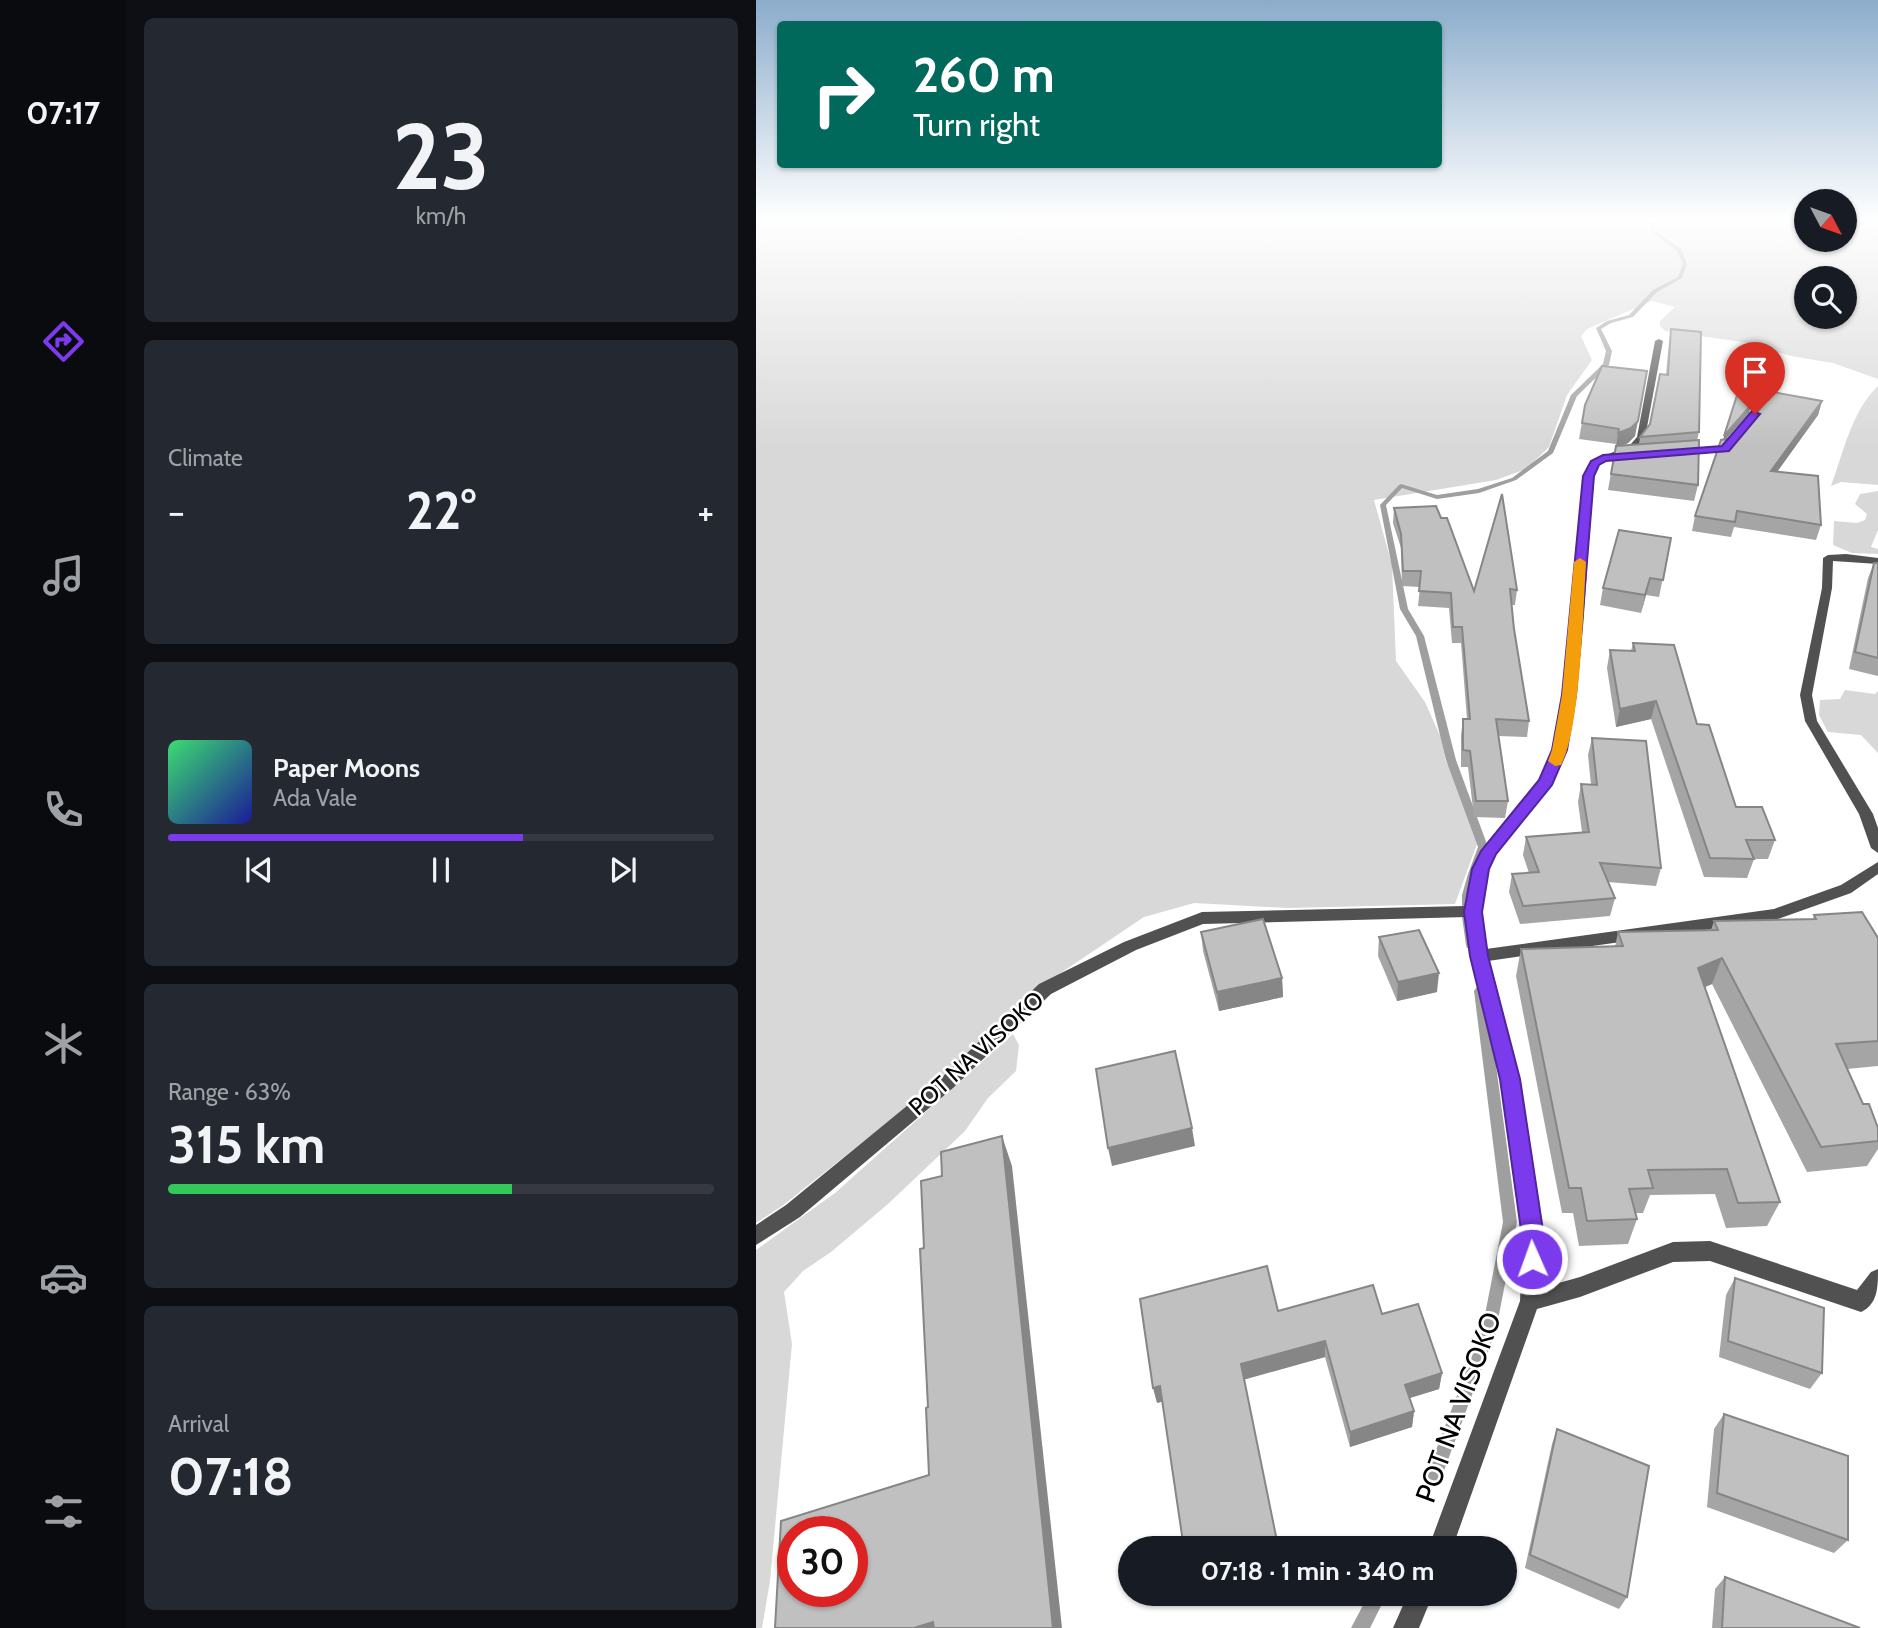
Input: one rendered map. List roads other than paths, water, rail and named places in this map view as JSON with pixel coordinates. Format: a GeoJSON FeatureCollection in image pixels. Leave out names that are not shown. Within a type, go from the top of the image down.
{"type":"FeatureCollection","features":[{"type":"Feature","properties":{"kind":"street"},"geometry":{"type":"LineString","coordinates":[[1603,458],[1624,452],[1641,438],[1659,341]]}},
{"type":"Feature","properties":{"kind":"street"},"geometry":{"type":"LineString","coordinates":[[1676,454],[1725,449],[1755,414],[1757,404],[1765,394]]}},
{"type":"Feature","properties":{"kind":"street"},"geometry":{"type":"LineString","coordinates":[[1603,458],[1640,457]]}},
{"type":"Feature","properties":{"kind":"street","name":"POT NA VISOKO"},"geometry":{"type":"LineString","coordinates":[[1445,1536],[1530,1301],[1533,1237],[1510,1079],[1479,956],[1473,912],[1480,869],[1489,851],[1546,782],[1560,750],[1569,695],[1589,476],[1595,463],[1603,458]]}},
{"type":"Feature","properties":{"kind":"street"},"geometry":{"type":"LineString","coordinates":[[1878,561],[1828,558],[1827,588],[1806,695],[1811,721],[1859,801],[1878,848]]}},
{"type":"Feature","properties":{"kind":"street"},"geometry":{"type":"LineString","coordinates":[[1479,956],[1775,914],[1846,889],[1878,867]]}},
{"type":"Feature","properties":{"kind":"street","name":"POT NA VISOKO"},"geometry":{"type":"LineString","coordinates":[[756,1236],[793,1211],[947,1083],[1045,989],[1130,946],[1202,918],[1473,912]]}},
{"type":"Feature","properties":{"kind":"street"},"geometry":{"type":"LineString","coordinates":[[1530,1301],[1580,1287],[1673,1252],[1710,1251],[1861,1302],[1878,1279]]}},
{"type":"Feature","properties":{"kind":"street"},"geometry":{"type":"LineString","coordinates":[[1406,1628],[1416,1606]]}},
{"type":"Feature","properties":{"kind":"waterway"},"geometry":{"type":"LineString","coordinates":[[1471,945],[1467,917],[1468,895],[1483,847],[1451,760],[1420,636],[1404,609],[1383,505],[1401,486],[1437,497],[1479,491],[1514,479],[1551,452],[1574,395],[1606,365],[1609,351],[1598,329],[1609,322],[1631,316],[1650,296]]}},
{"type":"Feature","properties":{"kind":"waterway"},"geometry":{"type":"LineString","coordinates":[[1434,1476],[1489,1330],[1510,1222],[1480,991]]}},
{"type":"Feature","properties":{"kind":"waterway"},"geometry":{"type":"LineString","coordinates":[[1360,1628],[1372,1606]]}}]}
